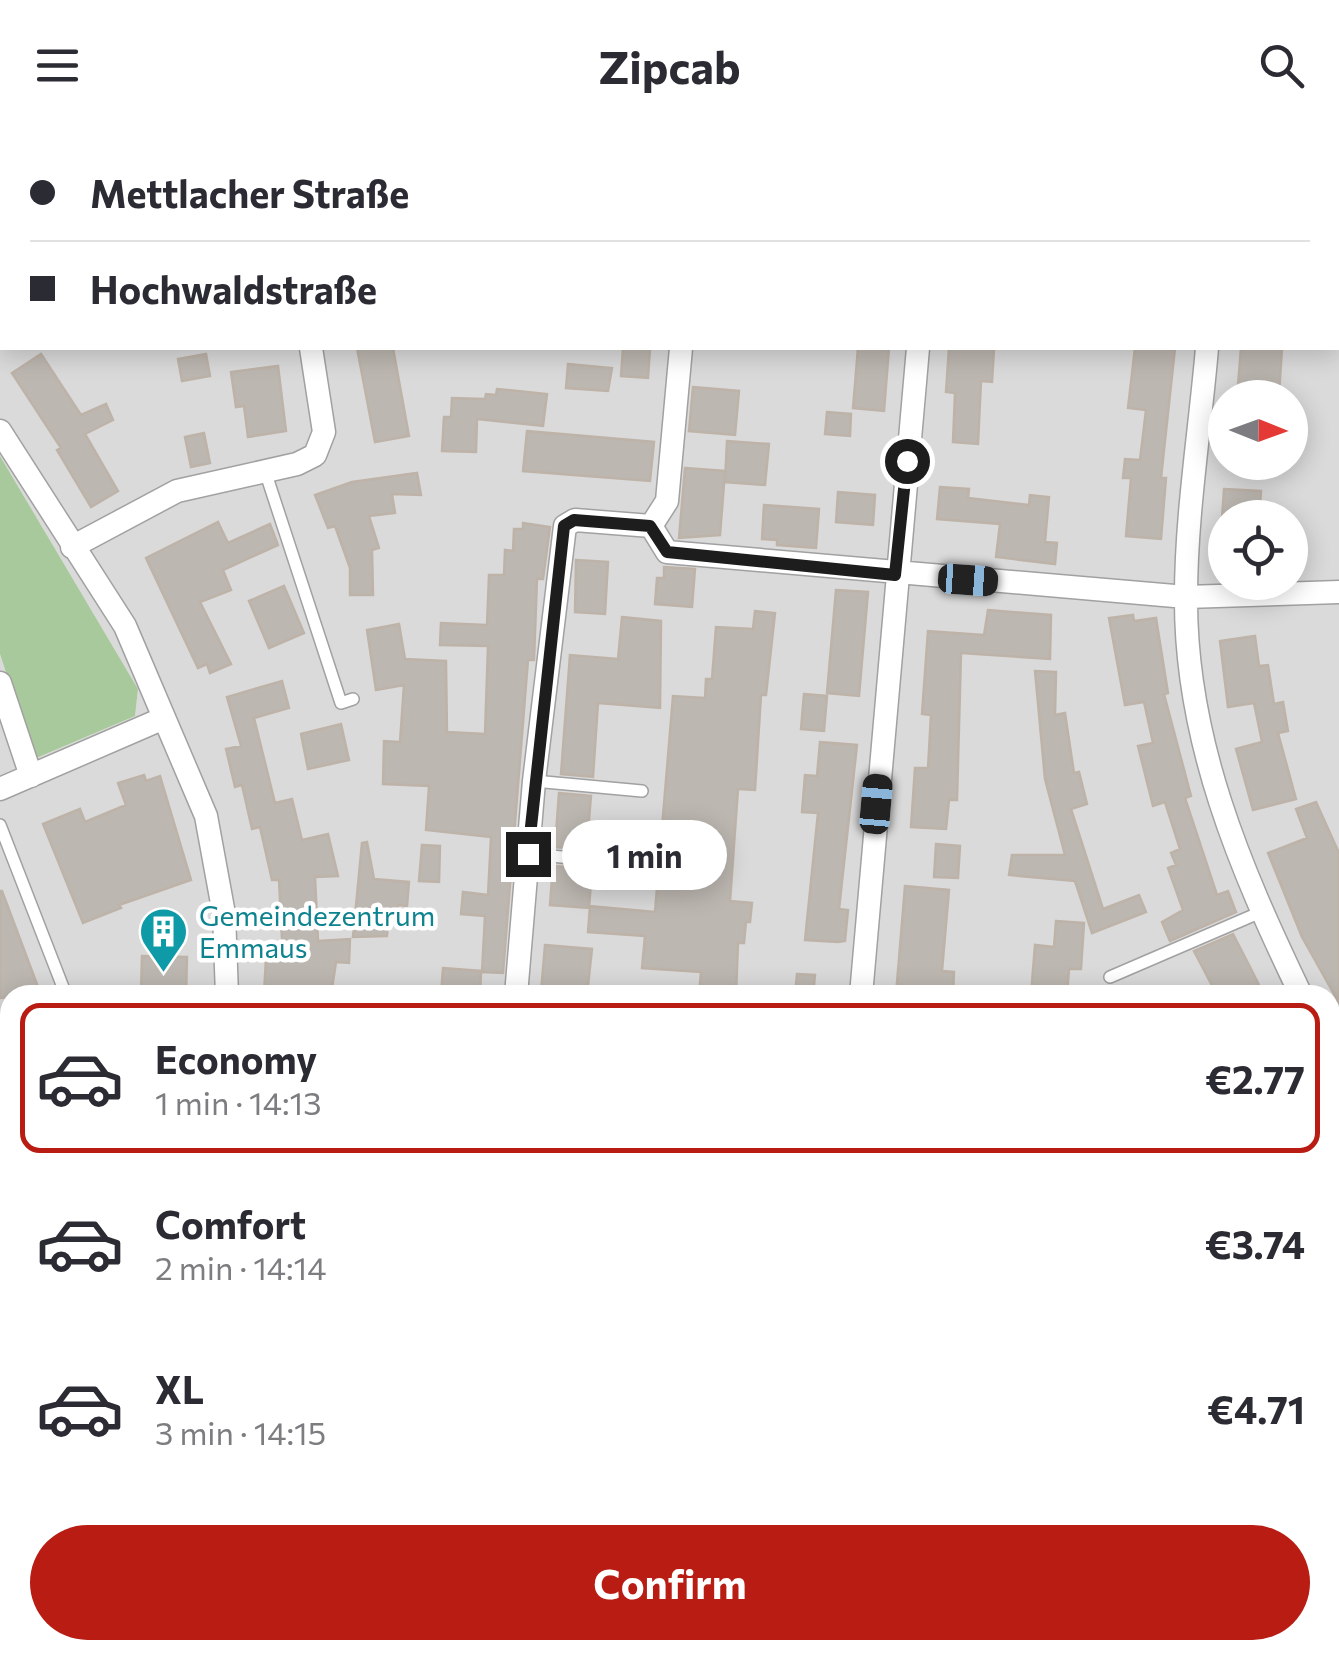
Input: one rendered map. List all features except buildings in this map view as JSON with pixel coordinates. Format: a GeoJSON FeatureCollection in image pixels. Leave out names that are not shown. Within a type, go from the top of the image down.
{"type":"FeatureCollection","features":[{"type":"Feature","properties":{"kind":"street"},"geometry":{"type":"LineString","coordinates":[[72,548],[177,491],[316,455],[324,432],[312,350]]}},
{"type":"Feature","properties":{"kind":"street"},"geometry":{"type":"LineString","coordinates":[[650,526],[667,501],[681,350]]}},
{"type":"Feature","properties":{"kind":"street"},"geometry":{"type":"LineString","coordinates":[[861,985],[918,350]]}},
{"type":"Feature","properties":{"kind":"street"},"geometry":{"type":"LineString","coordinates":[[1207,350],[1186,597],[1191,680],[1205,755],[1228,833],[1295,985]]}},
{"type":"Feature","properties":{"kind":"street"},"geometry":{"type":"LineString","coordinates":[[0,431],[72,548],[126,626],[206,816],[224,914],[227,985]]}},
{"type":"Feature","properties":{"kind":"street"},"geometry":{"type":"LineString","coordinates":[[517,985],[534,781],[564,526],[574,520],[650,526]]}},
{"type":"Feature","properties":{"kind":"street"},"geometry":{"type":"LineString","coordinates":[[650,526],[667,552],[895,575],[1186,597],[1339,592]]}},
{"type":"Feature","properties":{"kind":"street"},"geometry":{"type":"LineString","coordinates":[[0,684],[31,776]]}},
{"type":"Feature","properties":{"kind":"street"},"geometry":{"type":"LineString","coordinates":[[0,789],[164,718]]}},
{"type":"Feature","properties":{"kind":"lane"},"geometry":{"type":"LineString","coordinates":[[265,471],[340,703],[353,699]]}},
{"type":"Feature","properties":{"kind":"lane"},"geometry":{"type":"LineString","coordinates":[[534,781],[642,791]]}},
{"type":"Feature","properties":{"kind":"lane"},"geometry":{"type":"LineString","coordinates":[[0,825],[62,985]]}},
{"type":"Feature","properties":{"kind":"lane"},"geometry":{"type":"LineString","coordinates":[[528,854],[640,864]]}},
{"type":"Feature","properties":{"kind":"lane"},"geometry":{"type":"LineString","coordinates":[[1110,976],[1261,912]]}},
{"type":"Feature","properties":{"kind":"shaded area"},"geometry":{"type":"Polygon","coordinates":[[[0,350],[1339,350],[1339,985],[0,985],[0,654],[34,759],[135,716],[138,689],[0,456],[0,350]]]}},
{"type":"Feature","properties":{"kind":"green space"},"geometry":{"type":"Polygon","coordinates":[[[0,456],[138,689],[135,716],[34,759],[0,654],[0,456]]]}},
{"type":"Feature","properties":{"kind":"place","name":"Gemeindezentrum Emmaus"},"geometry":{"type":"Point","coordinates":[164,974]}},
{"type":"Feature","properties":{"kind":"route"},"geometry":{"type":"LineString","coordinates":[[528,854],[564,526],[574,520],[650,526],[667,552],[895,575],[907,461]]}}]}
